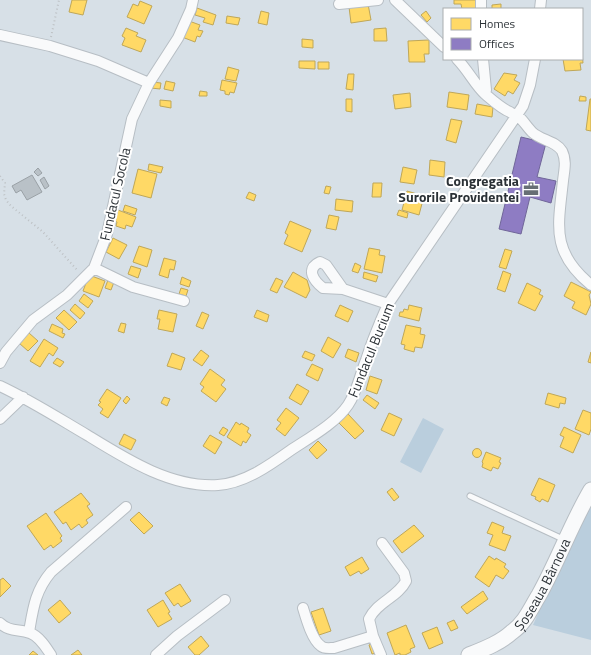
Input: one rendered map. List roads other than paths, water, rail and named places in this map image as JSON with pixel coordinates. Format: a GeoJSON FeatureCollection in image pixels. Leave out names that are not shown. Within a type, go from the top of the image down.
{"type":"FeatureCollection","features":[{"type":"Feature","properties":{"kind":"main road","name":"Șoseaua Bârnova"},"geometry":{"type":"LineString","coordinates":[[469,655],[499,641],[522,623],[549,576],[565,540],[591,490]]}},
{"type":"Feature","properties":{"kind":"street","name":"Fundacul Socola"},"geometry":{"type":"LineString","coordinates":[[0,363],[6,352],[33,320],[67,295],[94,268],[107,234],[132,119],[149,83],[178,38],[191,9],[193,0]]}},
{"type":"Feature","properties":{"kind":"street"},"geometry":{"type":"LineString","coordinates":[[339,4],[378,0]]}},
{"type":"Feature","properties":{"kind":"street"},"geometry":{"type":"LineString","coordinates":[[395,0],[443,46]]}},
{"type":"Feature","properties":{"kind":"street"},"geometry":{"type":"LineString","coordinates":[[0,35],[50,46],[98,61],[149,83]]}},
{"type":"Feature","properties":{"kind":"street"},"geometry":{"type":"LineString","coordinates":[[458,60],[484,93],[509,112],[518,115],[532,133],[559,147],[563,153],[565,163],[559,236],[563,252],[570,264],[580,276],[591,285]]}},
{"type":"Feature","properties":{"kind":"street"},"geometry":{"type":"LineString","coordinates":[[483,60],[486,90],[484,93]]}},
{"type":"Feature","properties":{"kind":"street","name":"Fundacul Bucium"},"geometry":{"type":"LineString","coordinates":[[0,386],[23,397],[127,459],[177,480],[201,485],[219,485],[242,480],[278,459],[337,417],[347,406],[354,394],[388,304],[518,115],[523,106],[530,85],[535,60]]}},
{"type":"Feature","properties":{"kind":"street"},"geometry":{"type":"LineString","coordinates":[[94,268],[133,287],[184,300]]}},
{"type":"Feature","properties":{"kind":"street"},"geometry":{"type":"LineString","coordinates":[[343,289],[388,304]]}},
{"type":"Feature","properties":{"kind":"street"},"geometry":{"type":"LineString","coordinates":[[0,419],[23,397]]}},
{"type":"Feature","properties":{"kind":"street"},"geometry":{"type":"LineString","coordinates":[[29,632],[36,596],[42,582],[50,572],[126,507]]}},
{"type":"Feature","properties":{"kind":"street"},"geometry":{"type":"LineString","coordinates":[[381,655],[373,636],[369,619],[371,613],[400,590],[406,580],[404,573],[382,543]]}},
{"type":"Feature","properties":{"kind":"street"},"geometry":{"type":"LineString","coordinates":[[156,655],[183,631],[225,600]]}},
{"type":"Feature","properties":{"kind":"street"},"geometry":{"type":"LineString","coordinates":[[303,608],[314,638],[321,646],[334,648],[373,636]]}},
{"type":"Feature","properties":{"kind":"street"},"geometry":{"type":"LineString","coordinates":[[0,623],[12,630],[29,632],[44,645],[51,655]]}},
{"type":"Feature","properties":{"kind":"lane"},"geometry":{"type":"LineString","coordinates":[[470,496],[565,540]]}},
{"type":"Feature","properties":{"kind":"place","name":"Congregatia Surorile Providentei"},"geometry":{"type":"Point","coordinates":[531,189]}}]}
